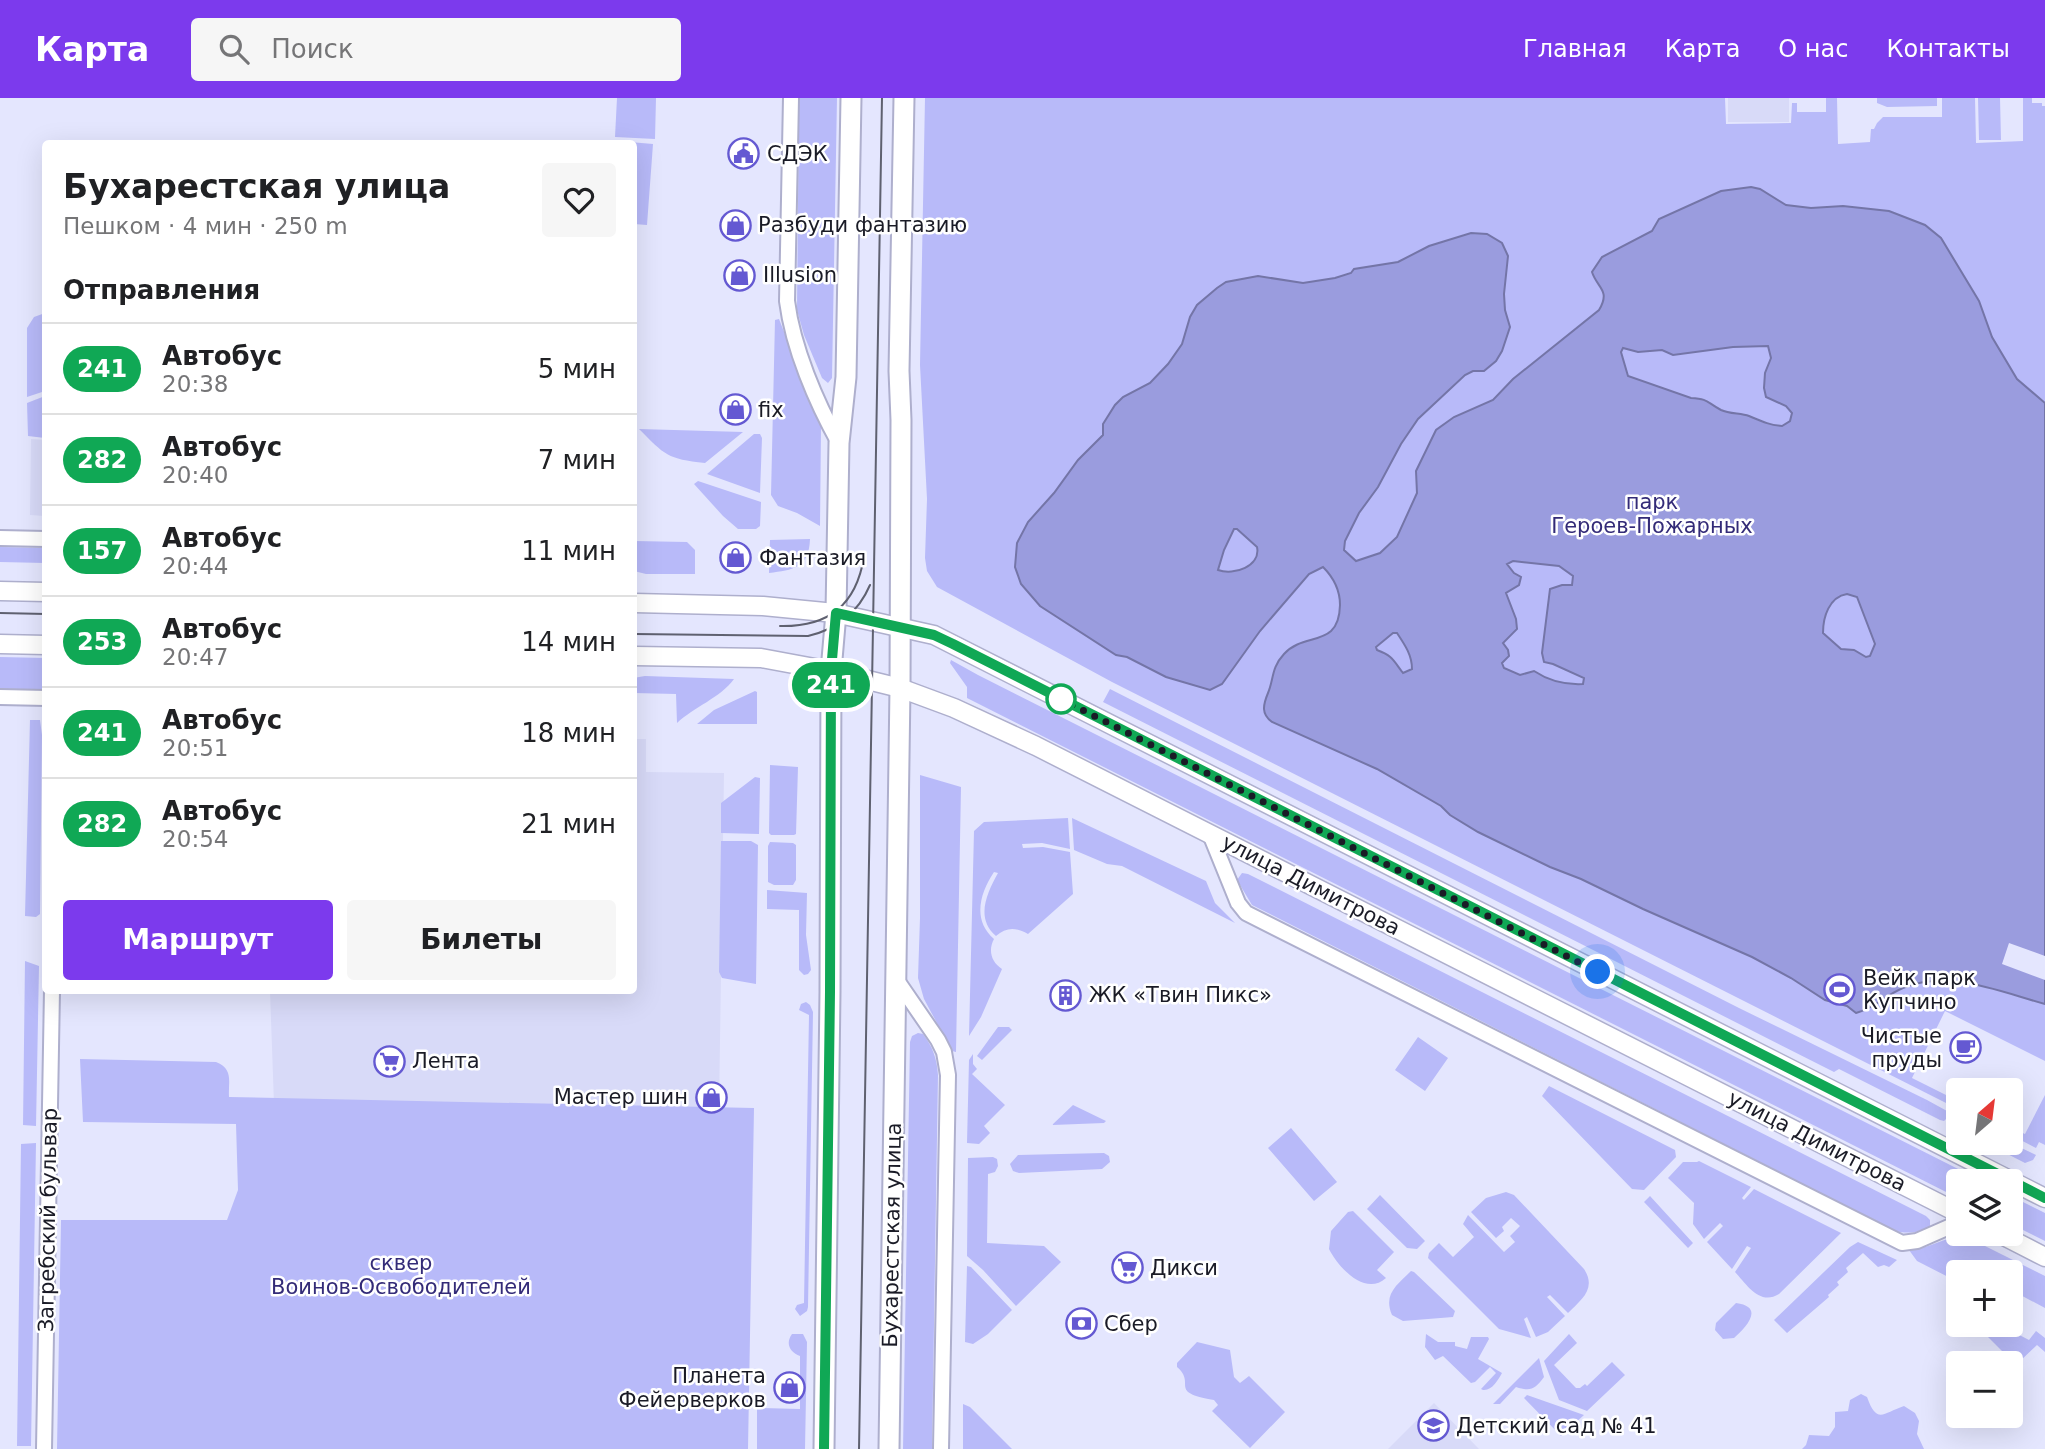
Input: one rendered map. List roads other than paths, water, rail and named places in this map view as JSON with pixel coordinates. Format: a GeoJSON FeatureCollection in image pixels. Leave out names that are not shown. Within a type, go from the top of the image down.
{"type":"FeatureCollection","features":[{"type":"Feature","properties":{"kind":"main road"},"geometry":{"type":"LineString","coordinates":[[824,1449],[831,671],[836,613],[839,443],[846,377],[851,98]]}},
{"type":"Feature","properties":{"kind":"main road","name":"Бухарестская улица"},"geometry":{"type":"LineString","coordinates":[[889,1449],[900,688],[899,371],[904,98]]}},
{"type":"Feature","properties":{"kind":"street"},"geometry":{"type":"LineString","coordinates":[[791,98],[787,301],[791,328],[827,422],[839,443]]}},
{"type":"Feature","properties":{"kind":"street"},"geometry":{"type":"LineString","coordinates":[[0,538],[42,539]]}},
{"type":"Feature","properties":{"kind":"street"},"geometry":{"type":"LineString","coordinates":[[0,591],[42,592]]}},
{"type":"Feature","properties":{"kind":"street"},"geometry":{"type":"LineString","coordinates":[[638,600],[763,606],[836,613],[934,635],[2045,1198]]}},
{"type":"Feature","properties":{"kind":"street"},"geometry":{"type":"LineString","coordinates":[[0,644],[42,645]]}},
{"type":"Feature","properties":{"kind":"street","name":"улица Димитрова"},"geometry":{"type":"LineString","coordinates":[[637,656],[761,658],[900,688],[954,708],[1210,834],[1946,1207]]}},
{"type":"Feature","properties":{"kind":"street"},"geometry":{"type":"LineString","coordinates":[[0,697],[42,698]]}},
{"type":"Feature","properties":{"kind":"street"},"geometry":{"type":"LineString","coordinates":[[1210,834],[1238,903],[1247,913],[1902,1243],[1917,1241],[1946,1228]]}},
{"type":"Feature","properties":{"kind":"street"},"geometry":{"type":"LineString","coordinates":[[894,976],[938,1040],[944,1052],[948,1075],[941,1449]]}},
{"type":"Feature","properties":{"kind":"street","name":"Загребский бульвар"},"geometry":{"type":"LineString","coordinates":[[44,1449],[52,994]]}},
{"type":"Feature","properties":{"kind":"street"},"geometry":{"type":"LineString","coordinates":[[2023,1245],[2045,1256]]}},
{"type":"Feature","properties":{"kind":"tram line"},"geometry":{"type":"LineString","coordinates":[[859,1449],[882,98]]}},
{"type":"Feature","properties":{"kind":"tram line"},"geometry":{"type":"LineString","coordinates":[[780,626],[813,622],[837,610],[854,588],[864,557]]}},
{"type":"Feature","properties":{"kind":"tram line"},"geometry":{"type":"LineString","coordinates":[[637,634],[808,636],[829,629],[846,618],[859,604],[870,585]]}},
{"type":"Feature","properties":{"kind":"tram line"},"geometry":{"type":"LineString","coordinates":[[0,613],[42,614]]}},
{"type":"Feature","properties":{"kind":"place","name":"СДЭК"},"geometry":{"type":"Point","coordinates":[744,154]}},
{"type":"Feature","properties":{"kind":"place","name":"Разбуди фантазию"},"geometry":{"type":"Point","coordinates":[735,225]}},
{"type":"Feature","properties":{"kind":"place","name":"Illusion"},"geometry":{"type":"Point","coordinates":[740,275]}},
{"type":"Feature","properties":{"kind":"place","name":"fix"},"geometry":{"type":"Point","coordinates":[735,410]}},
{"type":"Feature","properties":{"kind":"place","name":"Фантазия"},"geometry":{"type":"Point","coordinates":[736,558]}},
{"type":"Feature","properties":{"kind":"place","name":"Вейк парк Купчино"},"geometry":{"type":"Point","coordinates":[1840,990]}},
{"type":"Feature","properties":{"kind":"place","name":"ЖК «Твин Пикс»"},"geometry":{"type":"Point","coordinates":[1066,995]}},
{"type":"Feature","properties":{"kind":"place","name":"Чистые пруды"},"geometry":{"type":"Point","coordinates":[1965,1048]}},
{"type":"Feature","properties":{"kind":"place","name":"Лента"},"geometry":{"type":"Point","coordinates":[389,1061]}},
{"type":"Feature","properties":{"kind":"place","name":"Мастер шин"},"geometry":{"type":"Point","coordinates":[711,1097]}},
{"type":"Feature","properties":{"kind":"place","name":"Дикси"},"geometry":{"type":"Point","coordinates":[1127,1268]}},
{"type":"Feature","properties":{"kind":"place","name":"Сбер"},"geometry":{"type":"Point","coordinates":[1081,1324]}},
{"type":"Feature","properties":{"kind":"place","name":"Планета Фейерверков"},"geometry":{"type":"Point","coordinates":[789,1388]}},
{"type":"Feature","properties":{"kind":"place","name":"Детский сад № 41"},"geometry":{"type":"Point","coordinates":[1433,1426]}},
{"type":"Feature","properties":{"kind":"park label","name":"парк Героев-Пожарных"},"geometry":{"type":"Point","coordinates":[1652,514]}},
{"type":"Feature","properties":{"kind":"park label","name":"сквер Воинов-Освободителей"},"geometry":{"type":"Point","coordinates":[401,1275]}}]}
